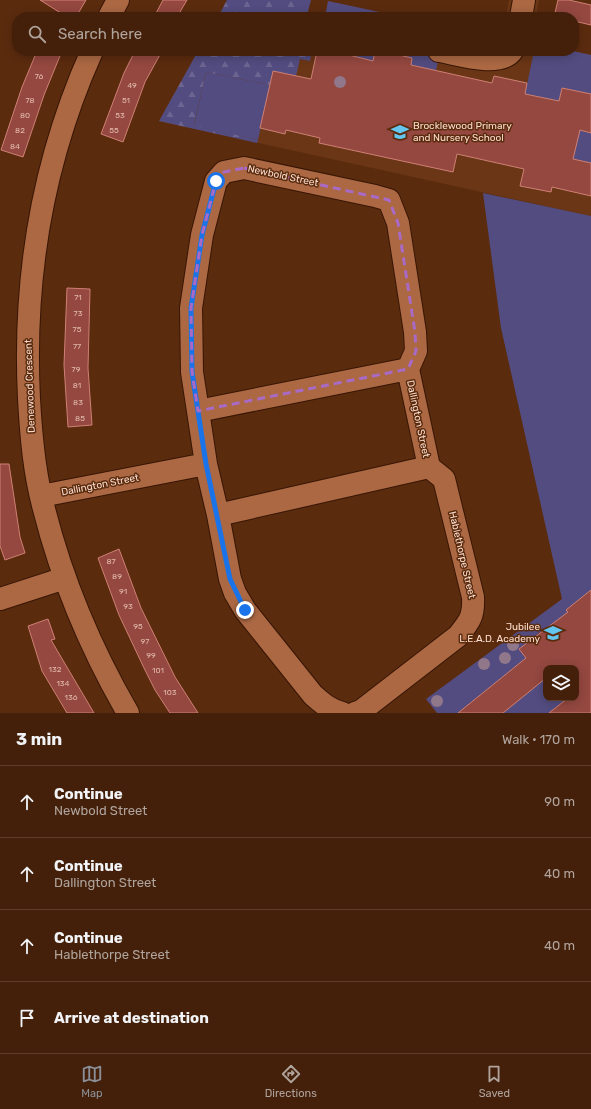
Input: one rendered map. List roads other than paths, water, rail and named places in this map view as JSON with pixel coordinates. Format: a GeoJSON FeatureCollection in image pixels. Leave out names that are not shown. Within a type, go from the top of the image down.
{"type":"FeatureCollection","features":[{"type":"Feature","properties":{"kind":"street"},"geometry":{"type":"LineString","coordinates":[[112,12],[118,0]]}},
{"type":"Feature","properties":{"kind":"street"},"geometry":{"type":"LineString","coordinates":[[522,12],[524,0]]}},
{"type":"Feature","properties":{"kind":"street","name":"Denewood Crescent"},"geometry":{"type":"LineString","coordinates":[[90,56],[67,117],[46,184],[33,260],[29,310],[28,371],[30,419],[41,496],[65,578],[103,671],[128,713]]}},
{"type":"Feature","properties":{"kind":"street"},"geometry":{"type":"LineString","coordinates":[[468,56],[490,60],[506,56]]}},
{"type":"Feature","properties":{"kind":"street","name":"Newbold Street"},"geometry":{"type":"LineString","coordinates":[[198,411],[192,372],[191,308],[202,235],[216,181],[224,172],[236,168],[260,171],[389,200],[398,223],[415,332],[416,351],[408,369]]}},
{"type":"Feature","properties":{"kind":"street","name":"Dallington Street"},"geometry":{"type":"LineString","coordinates":[[198,411],[408,369],[429,467],[218,515]]}},
{"type":"Feature","properties":{"kind":"street"},"geometry":{"type":"LineString","coordinates":[[198,411],[206,464],[218,515],[230,579],[245,610],[313,695],[322,704],[342,713]]}},
{"type":"Feature","properties":{"kind":"street","name":"Dallington Street"},"geometry":{"type":"LineString","coordinates":[[41,496],[206,464]]}},
{"type":"Feature","properties":{"kind":"street","name":"Hablethorpe Street"},"geometry":{"type":"LineString","coordinates":[[355,713],[361,711],[458,636],[469,623],[474,610],[473,597],[444,479],[429,467]]}},
{"type":"Feature","properties":{"kind":"street"},"geometry":{"type":"LineString","coordinates":[[0,599],[65,578]]}},
{"type":"Feature","properties":{"kind":"place","name":"Brocklewood Primary and Nursery School"},"geometry":{"type":"Point","coordinates":[400,132]}},
{"type":"Feature","properties":{"kind":"place","name":"Jubilee L.E.A.D. Academy"},"geometry":{"type":"Point","coordinates":[553,633]}}]}
